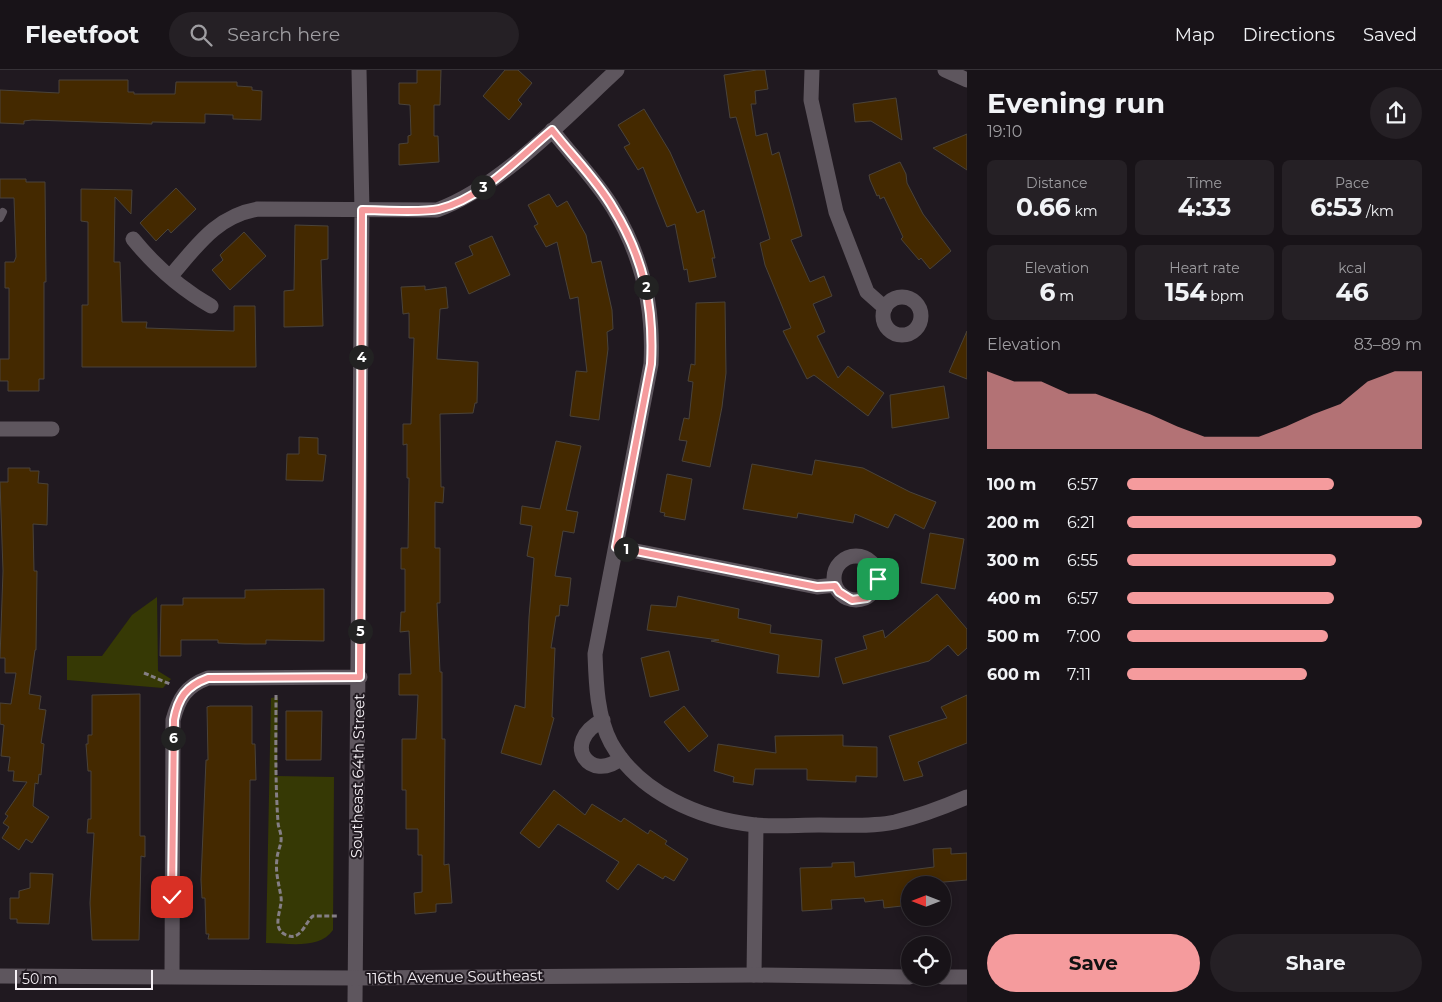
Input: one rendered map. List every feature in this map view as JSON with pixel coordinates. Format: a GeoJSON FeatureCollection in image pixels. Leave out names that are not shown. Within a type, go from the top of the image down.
{"type":"FeatureCollection","features":[{"type":"Feature","properties":{"kind":"street","name":"Southeast 64th Street"},"geometry":{"type":"LineString","coordinates":[[355,1002],[360,677],[362,210],[360,70]]}},
{"type":"Feature","properties":{"kind":"street"},"geometry":{"type":"LineString","coordinates":[[170,277],[215,228],[229,217],[245,211],[258,209],[437,210],[453,204],[487,184],[552,130],[617,70]]}},
{"type":"Feature","properties":{"kind":"street"},"geometry":{"type":"LineString","coordinates":[[812,70],[811,100],[836,212],[867,292],[885,308]]}},
{"type":"Feature","properties":{"kind":"street"},"geometry":{"type":"LineString","coordinates":[[945,70],[967,80]]}},
{"type":"Feature","properties":{"kind":"street"},"geometry":{"type":"LineString","coordinates":[[552,130],[613,207],[642,271],[650,303],[651,364],[616,547],[598,629],[595,654],[596,679],[610,742],[641,778],[665,796],[694,811],[756,825],[893,822],[916,817],[967,797]]}},
{"type":"Feature","properties":{"kind":"street"},"geometry":{"type":"LineString","coordinates":[[133,239],[188,293],[211,306]]}},
{"type":"Feature","properties":{"kind":"street"},"geometry":{"type":"LineString","coordinates":[[0,429],[52,430]]}},
{"type":"Feature","properties":{"kind":"street"},"geometry":{"type":"LineString","coordinates":[[616,547],[817,587],[835,586]]}},
{"type":"Feature","properties":{"kind":"street"},"geometry":{"type":"LineString","coordinates":[[172,976],[174,720],[177,688],[208,678],[360,677]]}},
{"type":"Feature","properties":{"kind":"street"},"geometry":{"type":"LineString","coordinates":[[604,720],[592,726],[583,735],[581,748],[587,760],[600,767],[615,763],[622,758]]}},
{"type":"Feature","properties":{"kind":"street"},"geometry":{"type":"LineString","coordinates":[[754,975],[756,825]]}},
{"type":"Feature","properties":{"kind":"street","name":"116th Avenue Southeast"},"geometry":{"type":"LineString","coordinates":[[0,976],[356,978],[754,975],[901,977]]}},
{"type":"Feature","properties":{"kind":"street"},"geometry":{"type":"LineString","coordinates":[[951,977],[967,978]]}},
{"type":"Feature","properties":{"kind":"path"},"geometry":{"type":"LineString","coordinates":[[144,673],[177,688]]}},
{"type":"Feature","properties":{"kind":"path"},"geometry":{"type":"LineString","coordinates":[[276,695],[276,792],[278,825],[281,837],[276,859],[277,882],[282,899],[277,922],[281,932],[287,936],[296,936],[302,932],[313,916],[336,916]]}},
{"type":"Feature","properties":{"kind":"shaded area"},"geometry":{"type":"Polygon","coordinates":[[[157,597],[158,671],[171,679],[163,688],[67,680],[67,656],[102,656],[132,615],[157,597]]]}},
{"type":"Feature","properties":{"kind":"shaded area"},"geometry":{"type":"Polygon","coordinates":[[[278,697],[277,776],[334,777],[333,930],[327,936],[311,943],[266,943],[271,698],[278,697]]]}},
{"type":"Feature","properties":{"kind":"building"},"geometry":{"type":"Polygon","coordinates":[[[417,70],[441,70],[440,105],[434,105],[434,136],[438,136],[439,162],[399,165],[399,144],[408,143],[408,136],[411,135],[410,105],[399,104],[399,83],[417,83],[417,70]]]}},
{"type":"Feature","properties":{"kind":"building"},"geometry":{"type":"Polygon","coordinates":[[[505,70],[518,70],[532,83],[518,100],[522,104],[509,120],[483,96],[505,70]]]}},
{"type":"Feature","properties":{"kind":"building"},"geometry":{"type":"Polygon","coordinates":[[[765,70],[768,89],[755,91],[756,104],[751,104],[756,136],[767,133],[772,155],[779,152],[802,236],[791,240],[810,282],[824,276],[832,296],[813,304],[825,332],[817,336],[838,378],[848,366],[884,393],[868,416],[814,375],[807,379],[783,331],[791,328],[765,265],[760,243],[770,239],[736,117],[730,118],[724,75],[765,70]]]}},
{"type":"Feature","properties":{"kind":"building"},"geometry":{"type":"Polygon","coordinates":[[[59,80],[128,80],[128,92],[134,92],[134,94],[175,94],[176,82],[237,82],[237,86],[252,87],[252,90],[262,91],[261,120],[233,119],[233,115],[205,114],[205,123],[152,122],[152,124],[32,120],[24,121],[24,124],[0,123],[0,90],[59,93],[59,80]]]}},
{"type":"Feature","properties":{"kind":"building"},"geometry":{"type":"Polygon","coordinates":[[[896,98],[902,140],[871,121],[855,122],[853,104],[896,98]]]}},
{"type":"Feature","properties":{"kind":"building"},"geometry":{"type":"Polygon","coordinates":[[[644,109],[670,152],[697,213],[704,210],[715,258],[712,258],[716,277],[689,282],[687,269],[684,270],[675,224],[667,227],[643,167],[638,170],[624,147],[630,144],[618,125],[644,109]]]}},
{"type":"Feature","properties":{"kind":"building"},"geometry":{"type":"Polygon","coordinates":[[[967,134],[967,170],[933,148],[967,134]]]}},
{"type":"Feature","properties":{"kind":"building"},"geometry":{"type":"Polygon","coordinates":[[[900,162],[906,174],[907,183],[923,214],[951,251],[930,269],[921,258],[919,260],[901,239],[903,237],[884,197],[880,199],[879,195],[877,196],[870,180],[869,175],[900,162]]]}},
{"type":"Feature","properties":{"kind":"building"},"geometry":{"type":"Polygon","coordinates":[[[0,179],[26,179],[26,182],[45,182],[46,282],[44,282],[44,379],[39,379],[39,391],[8,391],[8,381],[0,381],[0,359],[9,359],[9,288],[5,288],[5,262],[14,262],[16,257],[14,198],[0,198],[0,179]]]}},
{"type":"Feature","properties":{"kind":"building"},"geometry":{"type":"Polygon","coordinates":[[[176,188],[196,209],[171,233],[168,229],[156,241],[140,223],[176,188]]]}},
{"type":"Feature","properties":{"kind":"building"},"geometry":{"type":"Polygon","coordinates":[[[81,189],[132,190],[131,214],[115,197],[114,262],[120,262],[122,322],[147,322],[146,328],[234,331],[234,306],[255,306],[256,367],[82,367],[82,305],[88,305],[88,222],[81,221],[81,189]]]}},
{"type":"Feature","properties":{"kind":"building"},"geometry":{"type":"Polygon","coordinates":[[[549,194],[557,207],[567,201],[586,235],[592,263],[601,261],[612,310],[613,329],[607,332],[608,349],[599,420],[570,416],[576,371],[587,372],[578,297],[570,299],[557,242],[546,247],[534,226],[538,224],[528,205],[549,194]]]}},
{"type":"Feature","properties":{"kind":"building"},"geometry":{"type":"Polygon","coordinates":[[[295,225],[328,226],[328,259],[321,260],[323,326],[284,327],[284,291],[294,290],[295,225]]]}},
{"type":"Feature","properties":{"kind":"building"},"geometry":{"type":"Polygon","coordinates":[[[244,232],[266,256],[230,290],[212,270],[223,260],[220,255],[244,232]]]}},
{"type":"Feature","properties":{"kind":"building"},"geometry":{"type":"Polygon","coordinates":[[[492,236],[510,275],[469,294],[455,263],[473,255],[469,246],[492,236]]]}},
{"type":"Feature","properties":{"kind":"building"},"geometry":{"type":"Polygon","coordinates":[[[425,286],[425,290],[446,287],[448,308],[440,309],[437,359],[478,362],[477,403],[475,403],[473,413],[440,414],[441,487],[444,487],[443,503],[435,502],[435,548],[440,548],[440,603],[437,603],[440,672],[442,672],[442,739],[445,739],[444,865],[449,864],[452,903],[436,904],[436,912],[415,914],[414,893],[422,892],[422,855],[418,855],[418,829],[406,829],[406,790],[402,790],[402,739],[416,739],[418,695],[399,695],[399,674],[411,674],[409,631],[400,632],[401,612],[405,612],[405,569],[401,569],[401,548],[408,548],[409,478],[407,478],[407,444],[403,445],[403,424],[411,424],[414,338],[409,338],[409,313],[403,314],[401,287],[425,286]]]}},
{"type":"Feature","properties":{"kind":"building"},"geometry":{"type":"Polygon","coordinates":[[[725,302],[726,373],[722,407],[710,467],[682,461],[687,441],[679,440],[684,418],[689,419],[693,382],[688,381],[691,364],[695,365],[696,303],[725,302]]]}},
{"type":"Feature","properties":{"kind":"building"},"geometry":{"type":"Polygon","coordinates":[[[967,331],[967,379],[949,372],[967,331]]]}},
{"type":"Feature","properties":{"kind":"building"},"geometry":{"type":"Polygon","coordinates":[[[944,386],[949,418],[892,428],[890,395],[944,386]]]}},
{"type":"Feature","properties":{"kind":"building"},"geometry":{"type":"Polygon","coordinates":[[[299,437],[318,438],[318,454],[326,455],[323,481],[286,480],[287,454],[299,454],[299,437]]]}},
{"type":"Feature","properties":{"kind":"building"},"geometry":{"type":"Polygon","coordinates":[[[556,441],[581,446],[566,510],[578,512],[574,533],[563,531],[555,576],[571,578],[568,606],[560,605],[559,616],[556,616],[551,648],[555,648],[552,717],[554,718],[541,765],[501,753],[515,705],[525,708],[534,558],[527,556],[532,526],[520,524],[522,506],[540,509],[556,441]]]}},
{"type":"Feature","properties":{"kind":"building"},"geometry":{"type":"Polygon","coordinates":[[[815,460],[863,468],[910,492],[936,502],[924,529],[895,514],[888,528],[855,514],[853,523],[798,513],[797,518],[743,509],[752,464],[812,475],[815,460]]]}},
{"type":"Feature","properties":{"kind":"building"},"geometry":{"type":"Polygon","coordinates":[[[8,468],[30,468],[30,471],[39,471],[38,483],[48,484],[47,525],[33,524],[34,571],[37,571],[36,650],[29,694],[41,696],[39,709],[46,710],[41,743],[44,744],[41,775],[39,774],[38,784],[35,783],[33,806],[49,817],[32,843],[26,839],[19,850],[2,838],[9,827],[3,823],[8,816],[5,814],[27,782],[13,781],[14,771],[8,771],[10,757],[1,756],[4,725],[0,724],[0,703],[11,704],[16,673],[5,673],[5,658],[0,658],[3,571],[0,482],[8,482],[8,468]]]}},
{"type":"Feature","properties":{"kind":"building"},"geometry":{"type":"Polygon","coordinates":[[[667,474],[692,479],[685,520],[664,516],[665,513],[660,512],[667,474]]]}},
{"type":"Feature","properties":{"kind":"building"},"geometry":{"type":"Polygon","coordinates":[[[930,533],[964,539],[955,589],[921,583],[930,533]]]}},
{"type":"Feature","properties":{"kind":"building"},"geometry":{"type":"Polygon","coordinates":[[[324,589],[324,641],[266,640],[266,644],[245,644],[218,643],[218,640],[181,640],[181,656],[160,656],[161,605],[183,605],[183,598],[245,598],[245,590],[324,589]]]}},
{"type":"Feature","properties":{"kind":"building"},"geometry":{"type":"Polygon","coordinates":[[[937,594],[967,629],[967,648],[958,656],[948,645],[929,661],[843,684],[835,658],[867,649],[863,636],[883,630],[885,638],[937,594]]]}},
{"type":"Feature","properties":{"kind":"building"},"geometry":{"type":"Polygon","coordinates":[[[678,596],[739,609],[738,618],[771,625],[770,633],[822,640],[819,677],[777,673],[779,655],[711,641],[719,640],[647,630],[651,605],[676,607],[678,596]]]}},
{"type":"Feature","properties":{"kind":"building"},"geometry":{"type":"Polygon","coordinates":[[[669,651],[679,690],[650,697],[641,658],[669,651]]]}},
{"type":"Feature","properties":{"kind":"building"},"geometry":{"type":"Polygon","coordinates":[[[140,694],[140,836],[145,836],[145,857],[141,856],[139,940],[92,940],[90,903],[94,833],[87,833],[88,819],[91,819],[91,771],[88,771],[86,744],[88,744],[88,735],[92,735],[92,695],[140,694]]]}},
{"type":"Feature","properties":{"kind":"building"},"geometry":{"type":"Polygon","coordinates":[[[967,695],[967,743],[918,762],[923,776],[904,781],[889,736],[947,718],[941,707],[967,695]]]}},
{"type":"Feature","properties":{"kind":"building"},"geometry":{"type":"Polygon","coordinates":[[[252,706],[252,744],[255,744],[256,780],[250,780],[249,939],[208,939],[209,934],[206,934],[205,898],[202,898],[201,880],[206,760],[208,760],[207,707],[252,706]]]}},
{"type":"Feature","properties":{"kind":"building"},"geometry":{"type":"Polygon","coordinates":[[[684,706],[708,736],[689,752],[664,722],[684,706]]]}},
{"type":"Feature","properties":{"kind":"building"},"geometry":{"type":"Polygon","coordinates":[[[286,711],[322,711],[321,760],[286,760],[286,711]]]}},
{"type":"Feature","properties":{"kind":"building"},"geometry":{"type":"Polygon","coordinates":[[[843,735],[843,746],[877,747],[877,777],[856,776],[856,782],[807,780],[807,769],[755,769],[753,785],[733,782],[734,777],[714,771],[718,744],[776,753],[775,736],[843,735]]]}},
{"type":"Feature","properties":{"kind":"building"},"geometry":{"type":"Polygon","coordinates":[[[554,790],[585,815],[592,804],[621,822],[624,818],[648,834],[650,830],[667,841],[665,844],[688,859],[674,881],[665,876],[663,879],[638,864],[618,890],[606,881],[619,862],[558,824],[539,848],[520,833],[554,790]]]}},
{"type":"Feature","properties":{"kind":"building"},"geometry":{"type":"Polygon","coordinates":[[[951,848],[951,854],[967,853],[967,880],[951,881],[951,876],[901,876],[901,906],[884,908],[883,900],[865,902],[864,898],[831,900],[832,909],[802,911],[800,868],[832,867],[832,863],[854,862],[855,877],[934,867],[933,849],[951,848]]]}},
{"type":"Feature","properties":{"kind":"building"},"geometry":{"type":"Polygon","coordinates":[[[30,873],[53,874],[49,924],[17,923],[17,919],[10,919],[10,898],[19,898],[19,891],[30,888],[30,873]]]}},
{"type":"Feature","properties":{"kind":"route"},"geometry":{"type":"LineString","coordinates":[[172,897],[174,720],[177,704],[184,691],[194,683],[208,678],[360,677],[362,210],[437,210],[453,204],[487,184],[552,130],[613,207],[642,271],[650,303],[651,364],[616,547],[817,587],[835,586],[845,597],[852,600],[867,598],[872,593],[878,579]]}}]}
